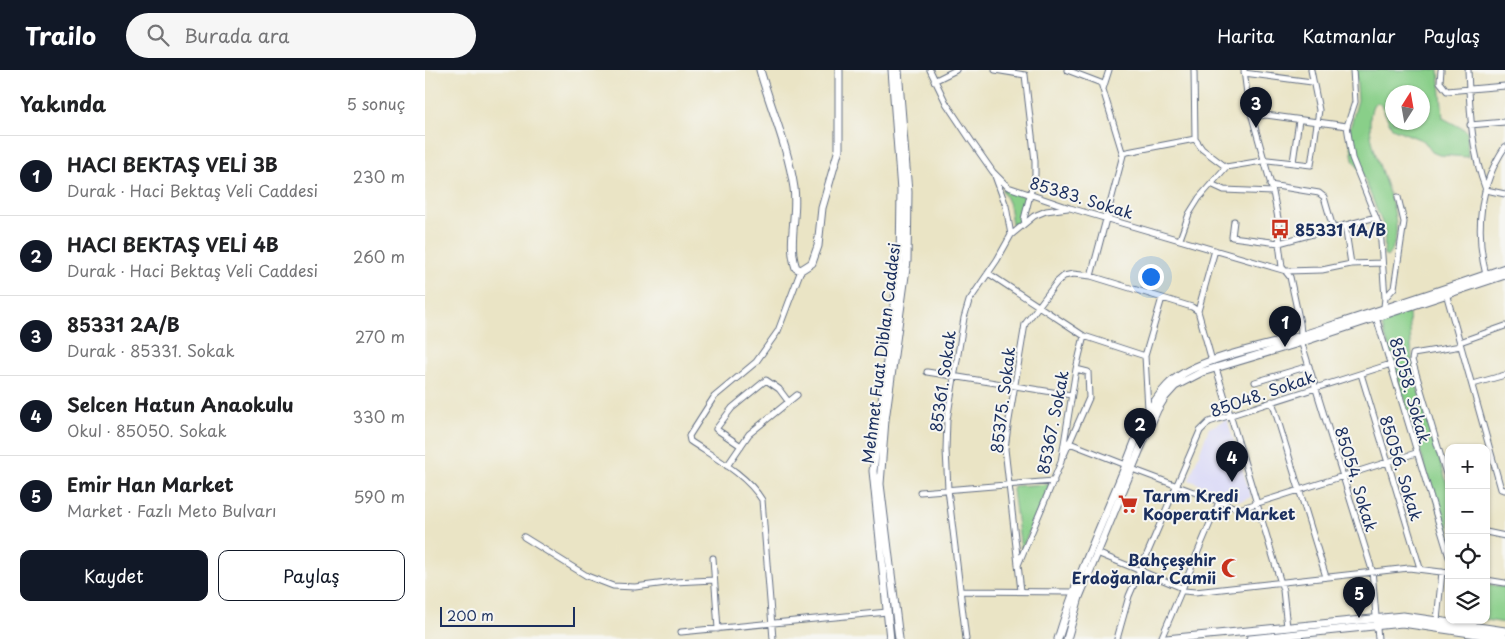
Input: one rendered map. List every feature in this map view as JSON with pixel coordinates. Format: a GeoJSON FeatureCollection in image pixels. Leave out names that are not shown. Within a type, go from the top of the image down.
{"type":"FeatureCollection","features":[{"type":"Feature","properties":{"kind":"main road"},"geometry":{"type":"LineString","coordinates":[[759,70],[780,127],[790,167],[795,207],[793,259],[796,268],[801,270],[812,263],[818,246],[822,208],[839,150],[839,70]]}},
{"type":"Feature","properties":{"kind":"main road","name":"Mehmet Fuat Diblan Caddesi"},"geometry":{"type":"LineString","coordinates":[[890,639],[873,471],[900,251],[901,191],[892,70]]}},
{"type":"Feature","properties":{"kind":"main road","name":"Mehmet Fuat Diblan Caddesi"},"geometry":{"type":"LineString","coordinates":[[898,70],[908,192],[907,261],[884,430],[880,484],[899,639]]}},
{"type":"Feature","properties":{"kind":"main road"},"geometry":{"type":"LineString","coordinates":[[1067,639],[1079,597],[1150,410],[1168,385],[1186,372],[1376,317],[1505,268]]}},
{"type":"Feature","properties":{"kind":"main road"},"geometry":{"type":"LineString","coordinates":[[1302,339],[1384,307],[1505,275]]}},
{"type":"Feature","properties":{"kind":"main road"},"geometry":{"type":"LineString","coordinates":[[1058,639],[1074,592],[1129,467],[1165,397],[1175,386],[1214,365]]}},
{"type":"Feature","properties":{"kind":"main road"},"geometry":{"type":"LineString","coordinates":[[1250,639],[1378,622],[1403,616],[1505,630]]}},
{"type":"Feature","properties":{"kind":"main road"},"geometry":{"type":"LineString","coordinates":[[1378,622],[1402,623],[1464,636],[1505,638]]}},
{"type":"Feature","properties":{"kind":"main road"},"geometry":{"type":"LineString","coordinates":[[1167,639],[1287,633]]}},
{"type":"Feature","properties":{"kind":"street","name":"85383. Sokak"},"geometry":{"type":"LineString","coordinates":[[930,70],[946,103],[993,172],[1008,187],[1070,208],[1286,271],[1322,270],[1351,264],[1382,264]]}},
{"type":"Feature","properties":{"kind":"street"},"geometry":{"type":"LineString","coordinates":[[934,81],[956,70]]}},
{"type":"Feature","properties":{"kind":"street"},"geometry":{"type":"LineString","coordinates":[[995,70],[1025,76]]}},
{"type":"Feature","properties":{"kind":"street"},"geometry":{"type":"LineString","coordinates":[[1025,223],[1024,219],[1035,175],[1025,76],[1028,70]]}},
{"type":"Feature","properties":{"kind":"street"},"geometry":{"type":"LineString","coordinates":[[1067,70],[1101,84],[1123,153],[1091,276],[1198,311]]}},
{"type":"Feature","properties":{"kind":"street"},"geometry":{"type":"LineString","coordinates":[[1103,89],[1109,70]]}},
{"type":"Feature","properties":{"kind":"street"},"geometry":{"type":"LineString","coordinates":[[1194,70],[1195,139],[1202,149],[1226,167]]}},
{"type":"Feature","properties":{"kind":"street"},"geometry":{"type":"LineString","coordinates":[[1180,239],[1189,214],[1226,167],[1264,160],[1311,165],[1319,110],[1311,70]]}},
{"type":"Feature","properties":{"kind":"street"},"geometry":{"type":"LineString","coordinates":[[1353,70],[1355,102],[1347,126],[1352,158],[1376,217],[1381,240],[1384,307]]}},
{"type":"Feature","properties":{"kind":"street"},"geometry":{"type":"LineString","coordinates":[[1441,70],[1440,82],[1447,91],[1504,84]]}},
{"type":"Feature","properties":{"kind":"street"},"geometry":{"type":"LineString","coordinates":[[1468,70],[1470,125],[1479,171],[1486,190]]}},
{"type":"Feature","properties":{"kind":"street"},"geometry":{"type":"LineString","coordinates":[[1244,72],[1312,82]]}},
{"type":"Feature","properties":{"kind":"street","name":"85054. Sokak"},"geometry":{"type":"LineString","coordinates":[[1244,72],[1252,117],[1273,192],[1280,229],[1279,243],[1282,266],[1290,277],[1309,366],[1372,572],[1378,622],[1378,639]]}},
{"type":"Feature","properties":{"kind":"street"},"geometry":{"type":"LineString","coordinates":[[1252,117],[1266,115],[1347,126]]}},
{"type":"Feature","properties":{"kind":"street"},"geometry":{"type":"LineString","coordinates":[[1293,162],[1299,120]]}},
{"type":"Feature","properties":{"kind":"street"},"geometry":{"type":"LineString","coordinates":[[1470,125],[1505,122]]}},
{"type":"Feature","properties":{"kind":"street"},"geometry":{"type":"LineString","coordinates":[[1123,153],[1195,139]]}},
{"type":"Feature","properties":{"kind":"street"},"geometry":{"type":"LineString","coordinates":[[1486,275],[1479,236],[1480,213],[1486,190],[1499,156],[1505,147]]}},
{"type":"Feature","properties":{"kind":"street"},"geometry":{"type":"LineString","coordinates":[[993,172],[1006,206],[1011,235]]}},
{"type":"Feature","properties":{"kind":"street"},"geometry":{"type":"LineString","coordinates":[[1211,184],[1224,190],[1273,192]]}},
{"type":"Feature","properties":{"kind":"street"},"geometry":{"type":"LineString","coordinates":[[1270,184],[1319,193],[1324,197],[1333,228]]}},
{"type":"Feature","properties":{"kind":"street"},"geometry":{"type":"LineString","coordinates":[[1486,190],[1505,194]]}},
{"type":"Feature","properties":{"kind":"street"},"geometry":{"type":"LineString","coordinates":[[1385,298],[1394,288],[1404,222],[1398,197]]}},
{"type":"Feature","properties":{"kind":"street","name":"85361. Sokak"},"geometry":{"type":"LineString","coordinates":[[966,639],[948,489],[947,420],[969,301],[1011,235],[1025,223],[1046,211],[1070,208]]}},
{"type":"Feature","properties":{"kind":"street"},"geometry":{"type":"LineString","coordinates":[[1234,221],[1232,237],[1279,243],[1376,217]]}},
{"type":"Feature","properties":{"kind":"street"},"geometry":{"type":"LineString","coordinates":[[1345,225],[1351,264]]}},
{"type":"Feature","properties":{"kind":"street"},"geometry":{"type":"LineString","coordinates":[[1215,250],[1198,311],[1280,583],[1287,633]]}},
{"type":"Feature","properties":{"kind":"street"},"geometry":{"type":"LineString","coordinates":[[773,639],[762,500],[755,489],[727,466],[690,441],[689,436],[714,397],[756,362],[778,332],[801,270]]}},
{"type":"Feature","properties":{"kind":"street"},"geometry":{"type":"LineString","coordinates":[[988,273],[1084,336],[1145,356]]}},
{"type":"Feature","properties":{"kind":"street","name":"85375. Sokak"},"geometry":{"type":"LineString","coordinates":[[1021,591],[1005,449],[1025,324],[1057,282],[1064,276],[1073,274],[1091,276]]}},
{"type":"Feature","properties":{"kind":"street"},"geometry":{"type":"LineString","coordinates":[[1445,291],[1473,384],[1501,489],[1505,490]]}},
{"type":"Feature","properties":{"kind":"street"},"geometry":{"type":"LineString","coordinates":[[1150,410],[1148,409],[1145,356],[1162,298]]}},
{"type":"Feature","properties":{"kind":"street","name":"85058. Sokak"},"geometry":{"type":"LineString","coordinates":[[1376,317],[1445,544]]}},
{"type":"Feature","properties":{"kind":"street"},"geometry":{"type":"LineString","coordinates":[[1445,471],[1412,360],[1413,354],[1461,344],[1505,326]]}},
{"type":"Feature","properties":{"kind":"street","name":"85367. Sokak"},"geometry":{"type":"LineString","coordinates":[[1018,566],[1054,481],[1067,442],[1071,395],[1084,336]]}},
{"type":"Feature","properties":{"kind":"street","name":"85048. Sokak"},"geometry":{"type":"LineString","coordinates":[[1117,639],[1122,618],[1140,570],[1200,431],[1209,422],[1272,400],[1391,364]]}},
{"type":"Feature","properties":{"kind":"street"},"geometry":{"type":"LineString","coordinates":[[1255,382],[1309,366]]}},
{"type":"Feature","properties":{"kind":"street"},"geometry":{"type":"LineString","coordinates":[[1076,369],[1088,372],[1089,398],[1067,442],[1239,509],[1416,453]]}},
{"type":"Feature","properties":{"kind":"street"},"geometry":{"type":"LineString","coordinates":[[927,372],[1071,395]]}},
{"type":"Feature","properties":{"kind":"street","name":"85056. Sokak"},"geometry":{"type":"LineString","coordinates":[[1361,374],[1420,568]]}},
{"type":"Feature","properties":{"kind":"street"},"geometry":{"type":"LineString","coordinates":[[1473,384],[1505,375]]}},
{"type":"Feature","properties":{"kind":"street"},"geometry":{"type":"LineString","coordinates":[[741,446],[716,429],[731,408],[767,380],[779,389],[788,401]]}},
{"type":"Feature","properties":{"kind":"street"},"geometry":{"type":"LineString","coordinates":[[727,466],[749,434],[797,395]]}},
{"type":"Feature","properties":{"kind":"street"},"geometry":{"type":"LineString","coordinates":[[1272,400],[1326,577]]}},
{"type":"Feature","properties":{"kind":"street"},"geometry":{"type":"LineString","coordinates":[[919,492],[1054,481]]}},
{"type":"Feature","properties":{"kind":"street"},"geometry":{"type":"LineString","coordinates":[[1161,639],[1219,502]]}},
{"type":"Feature","properties":{"kind":"street"},"geometry":{"type":"LineString","coordinates":[[1490,533],[1505,536]]}},
{"type":"Feature","properties":{"kind":"street"},"geometry":{"type":"LineString","coordinates":[[524,537],[587,576],[613,586],[635,587],[674,582],[714,580]]}},
{"type":"Feature","properties":{"kind":"street"},"geometry":{"type":"LineString","coordinates":[[1097,553],[1182,589],[1195,592],[1420,568],[1445,572]]}},
{"type":"Feature","properties":{"kind":"street"},"geometry":{"type":"LineString","coordinates":[[713,558],[718,628]]}},
{"type":"Feature","properties":{"kind":"street"},"geometry":{"type":"LineString","coordinates":[[1437,620],[1442,572]]}},
{"type":"Feature","properties":{"kind":"street"},"geometry":{"type":"LineString","coordinates":[[1490,581],[1505,583]]}},
{"type":"Feature","properties":{"kind":"street"},"geometry":{"type":"LineString","coordinates":[[961,591],[1074,592]]}},
{"type":"Feature","properties":{"kind":"street"},"geometry":{"type":"LineString","coordinates":[[681,632],[887,612]]}},
{"type":"Feature","properties":{"kind":"shaded area"},"geometry":{"type":"Polygon","coordinates":[[[1227,419],[1251,497],[1240,501],[1189,480],[1209,428],[1227,419]]]}},
{"type":"Feature","properties":{"kind":"green space"},"geometry":{"type":"Polygon","coordinates":[[[1356,70],[1439,70],[1443,118],[1467,131],[1468,157],[1439,155],[1432,152],[1424,141],[1397,130],[1430,130],[1430,85],[1385,85],[1385,113],[1381,105],[1377,102],[1373,105],[1370,123],[1378,163],[1392,204],[1396,223],[1395,241],[1387,257],[1384,255],[1385,230],[1362,173],[1353,160],[1349,132],[1358,100],[1356,70]]]}},
{"type":"Feature","properties":{"kind":"green space"},"geometry":{"type":"Polygon","coordinates":[[[1002,189],[1027,197],[1019,222],[1012,224],[1009,205],[1002,189]]]}},
{"type":"Feature","properties":{"kind":"green space"},"geometry":{"type":"Polygon","coordinates":[[[1407,310],[1409,314],[1413,373],[1445,477],[1445,532],[1380,319],[1407,310]]]}},
{"type":"Feature","properties":{"kind":"green space"},"geometry":{"type":"Polygon","coordinates":[[[1050,484],[1022,548],[1021,549],[1014,486],[1050,484]]]}},
{"type":"Feature","properties":{"kind":"green space"},"geometry":{"type":"Polygon","coordinates":[[[1490,585],[1505,587],[1505,623],[1490,621],[1490,585]]]}},
{"type":"Feature","properties":{"kind":"place","name":"85331 2A/B"},"geometry":{"type":"Point","coordinates":[1256,128]}},
{"type":"Feature","properties":{"kind":"place","name":"85331 1A/B"},"geometry":{"type":"Point","coordinates":[1280,229]}},
{"type":"Feature","properties":{"kind":"place","name":"HACI BEKTAŞ VELİ 3B"},"geometry":{"type":"Point","coordinates":[1285,347]}},
{"type":"Feature","properties":{"kind":"place","name":"HACI BEKTAŞ VELİ 4B"},"geometry":{"type":"Point","coordinates":[1140,449]}},
{"type":"Feature","properties":{"kind":"place","name":"Selcen Hatun Anaokulu"},"geometry":{"type":"Point","coordinates":[1232,482]}},
{"type":"Feature","properties":{"kind":"place","name":"Tarım Kredi Kooperatif Market"},"geometry":{"type":"Point","coordinates":[1128,504]}},
{"type":"Feature","properties":{"kind":"place","name":"Bahçeşehir Erdoğanlar Camii"},"geometry":{"type":"Point","coordinates":[1231,568]}},
{"type":"Feature","properties":{"kind":"place","name":"Emir Han Market"},"geometry":{"type":"Point","coordinates":[1359,618]}}]}
